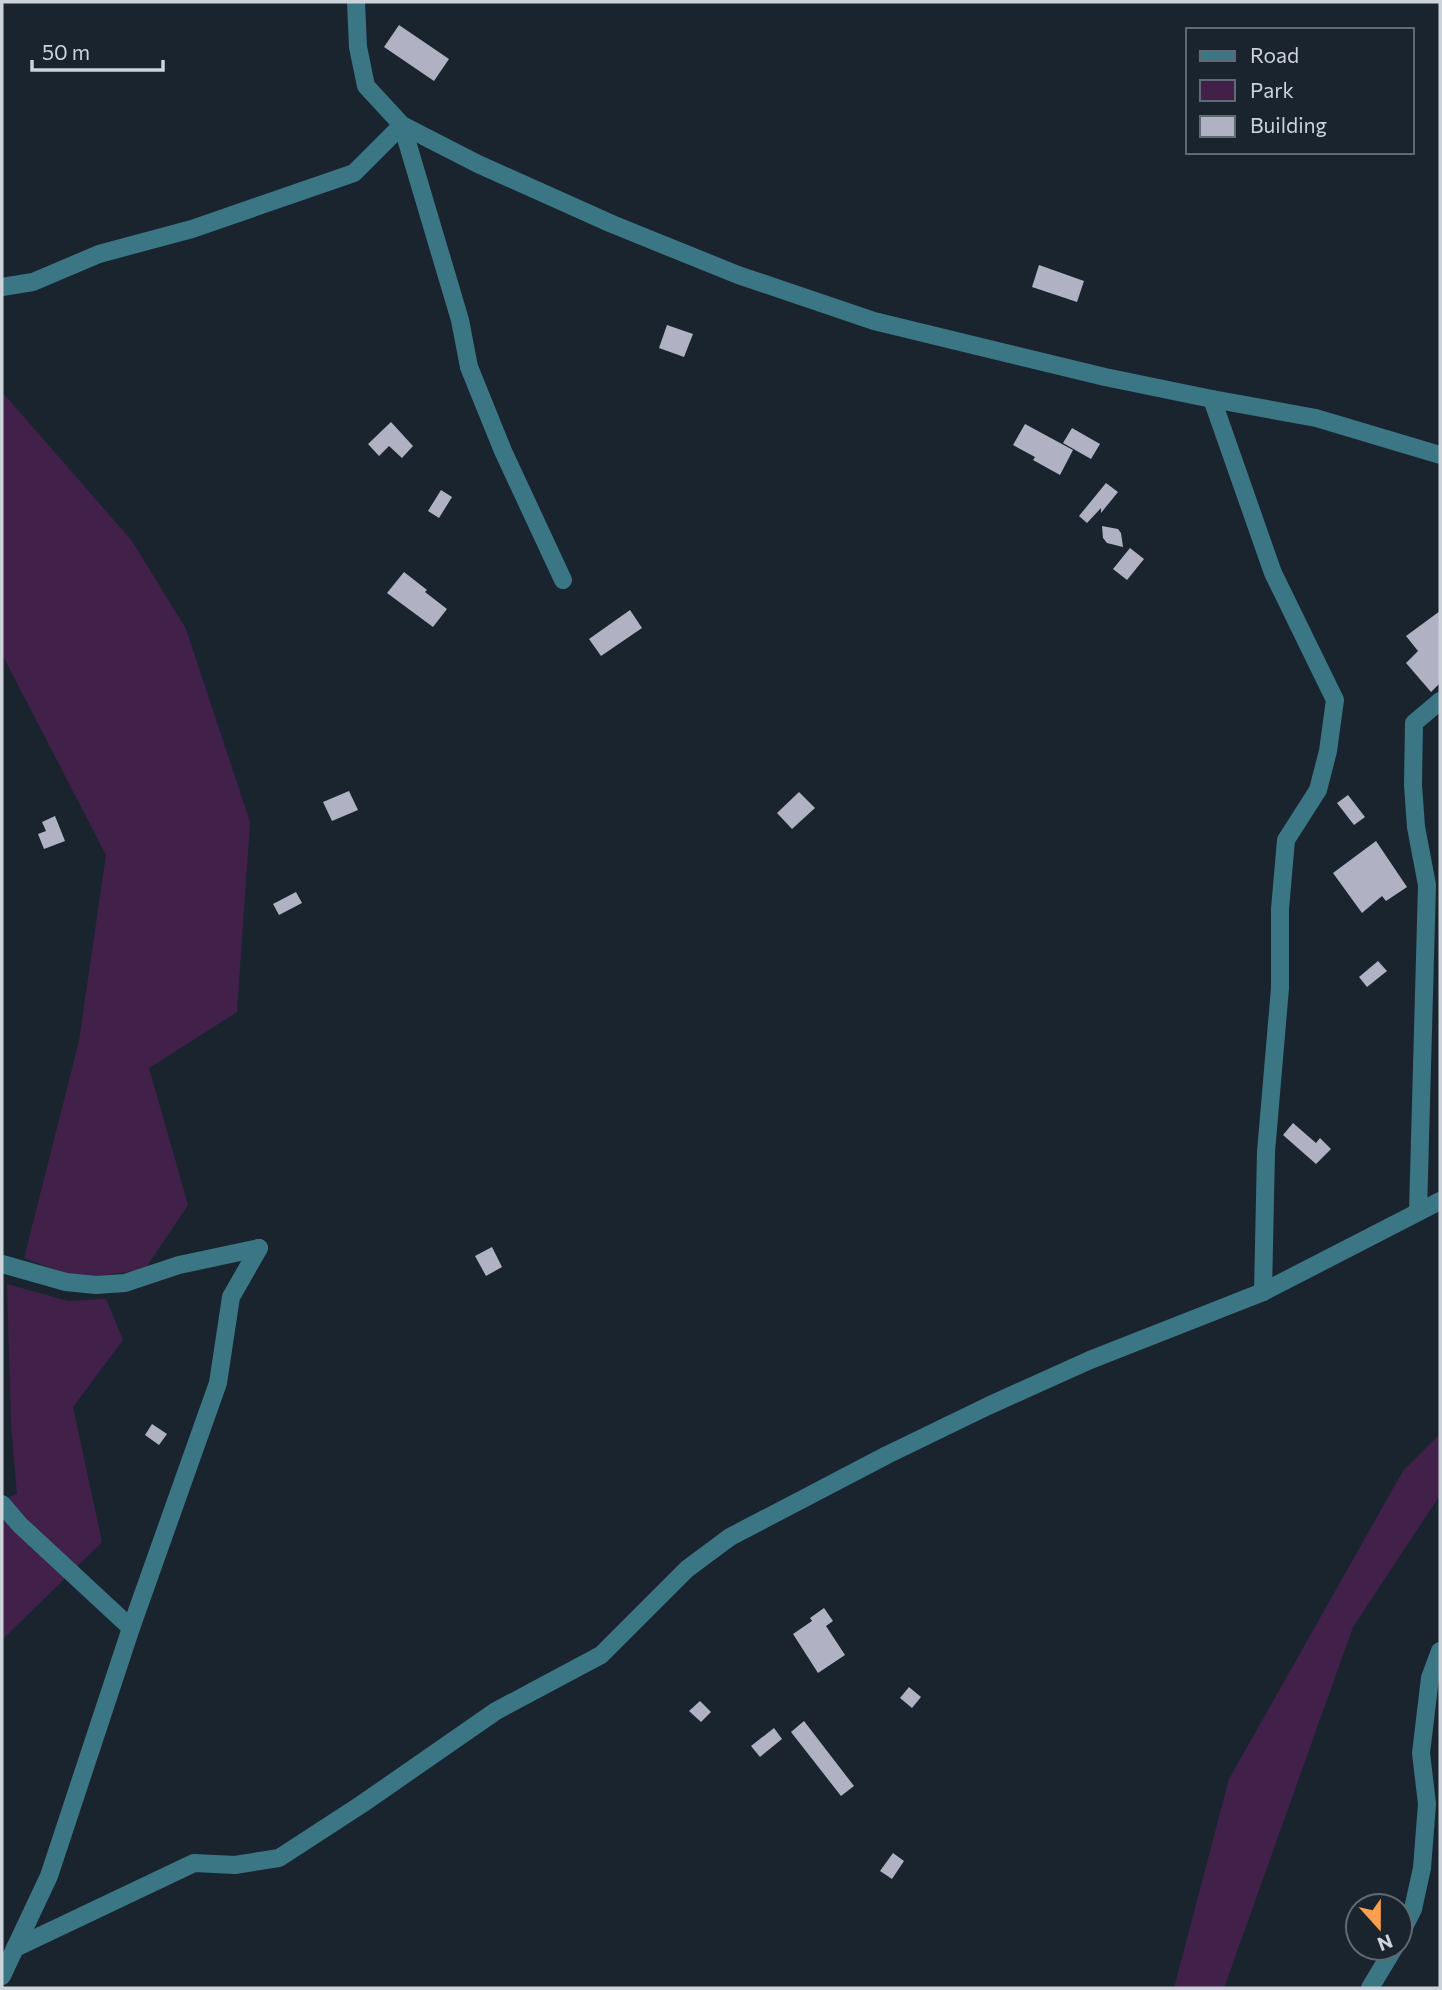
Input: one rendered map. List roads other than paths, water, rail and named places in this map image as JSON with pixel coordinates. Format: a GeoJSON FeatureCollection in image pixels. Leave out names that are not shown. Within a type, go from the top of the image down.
{"type":"FeatureCollection","features":[{"type":"Feature","properties":{"kind":"street"},"geometry":{"type":"LineString","coordinates":[[356,2],[358,47],[366,86],[402,125],[478,164],[612,224],[738,275],[874,321],[1212,400],[1316,418],[1440,455]]}},
{"type":"Feature","properties":{"kind":"street"},"geometry":{"type":"LineString","coordinates":[[2,287],[33,282],[99,254],[192,229],[355,173],[402,125]]}},
{"type":"Feature","properties":{"kind":"street"},"geometry":{"type":"LineString","coordinates":[[402,125],[460,320],[469,367],[503,451],[563,580]]}},
{"type":"Feature","properties":{"kind":"street"},"geometry":{"type":"LineString","coordinates":[[1212,400],[1273,573],[1335,700],[1328,751],[1318,790],[1286,840],[1280,909],[1280,988],[1266,1152],[1263,1292]]}},
{"type":"Feature","properties":{"kind":"street"},"geometry":{"type":"LineString","coordinates":[[1418,1212],[1427,885],[1416,827],[1413,785],[1414,723],[1440,701]]}},
{"type":"Feature","properties":{"kind":"street"},"geometry":{"type":"LineString","coordinates":[[15,1948],[194,1863],[235,1865],[279,1858],[496,1711],[601,1655],[687,1569],[730,1537],[988,1405],[1090,1360],[1263,1292],[1440,1201]]}},
{"type":"Feature","properties":{"kind":"street"},"geometry":{"type":"LineString","coordinates":[[2,1264],[66,1282],[96,1285],[125,1283],[153,1276],[179,1265],[259,1248],[231,1297],[218,1383],[131,1628],[49,1876],[2,1976]]}},
{"type":"Feature","properties":{"kind":"street"},"geometry":{"type":"LineString","coordinates":[[2,1504],[20,1525],[131,1628]]}},
{"type":"Feature","properties":{"kind":"street"},"geometry":{"type":"LineString","coordinates":[[1414,1904],[1422,1868],[1427,1804],[1422,1753],[1430,1678],[1440,1651]]}},
{"type":"Feature","properties":{"kind":"street"},"geometry":{"type":"LineString","coordinates":[[1370,1988],[1386,1962]]}}]}
